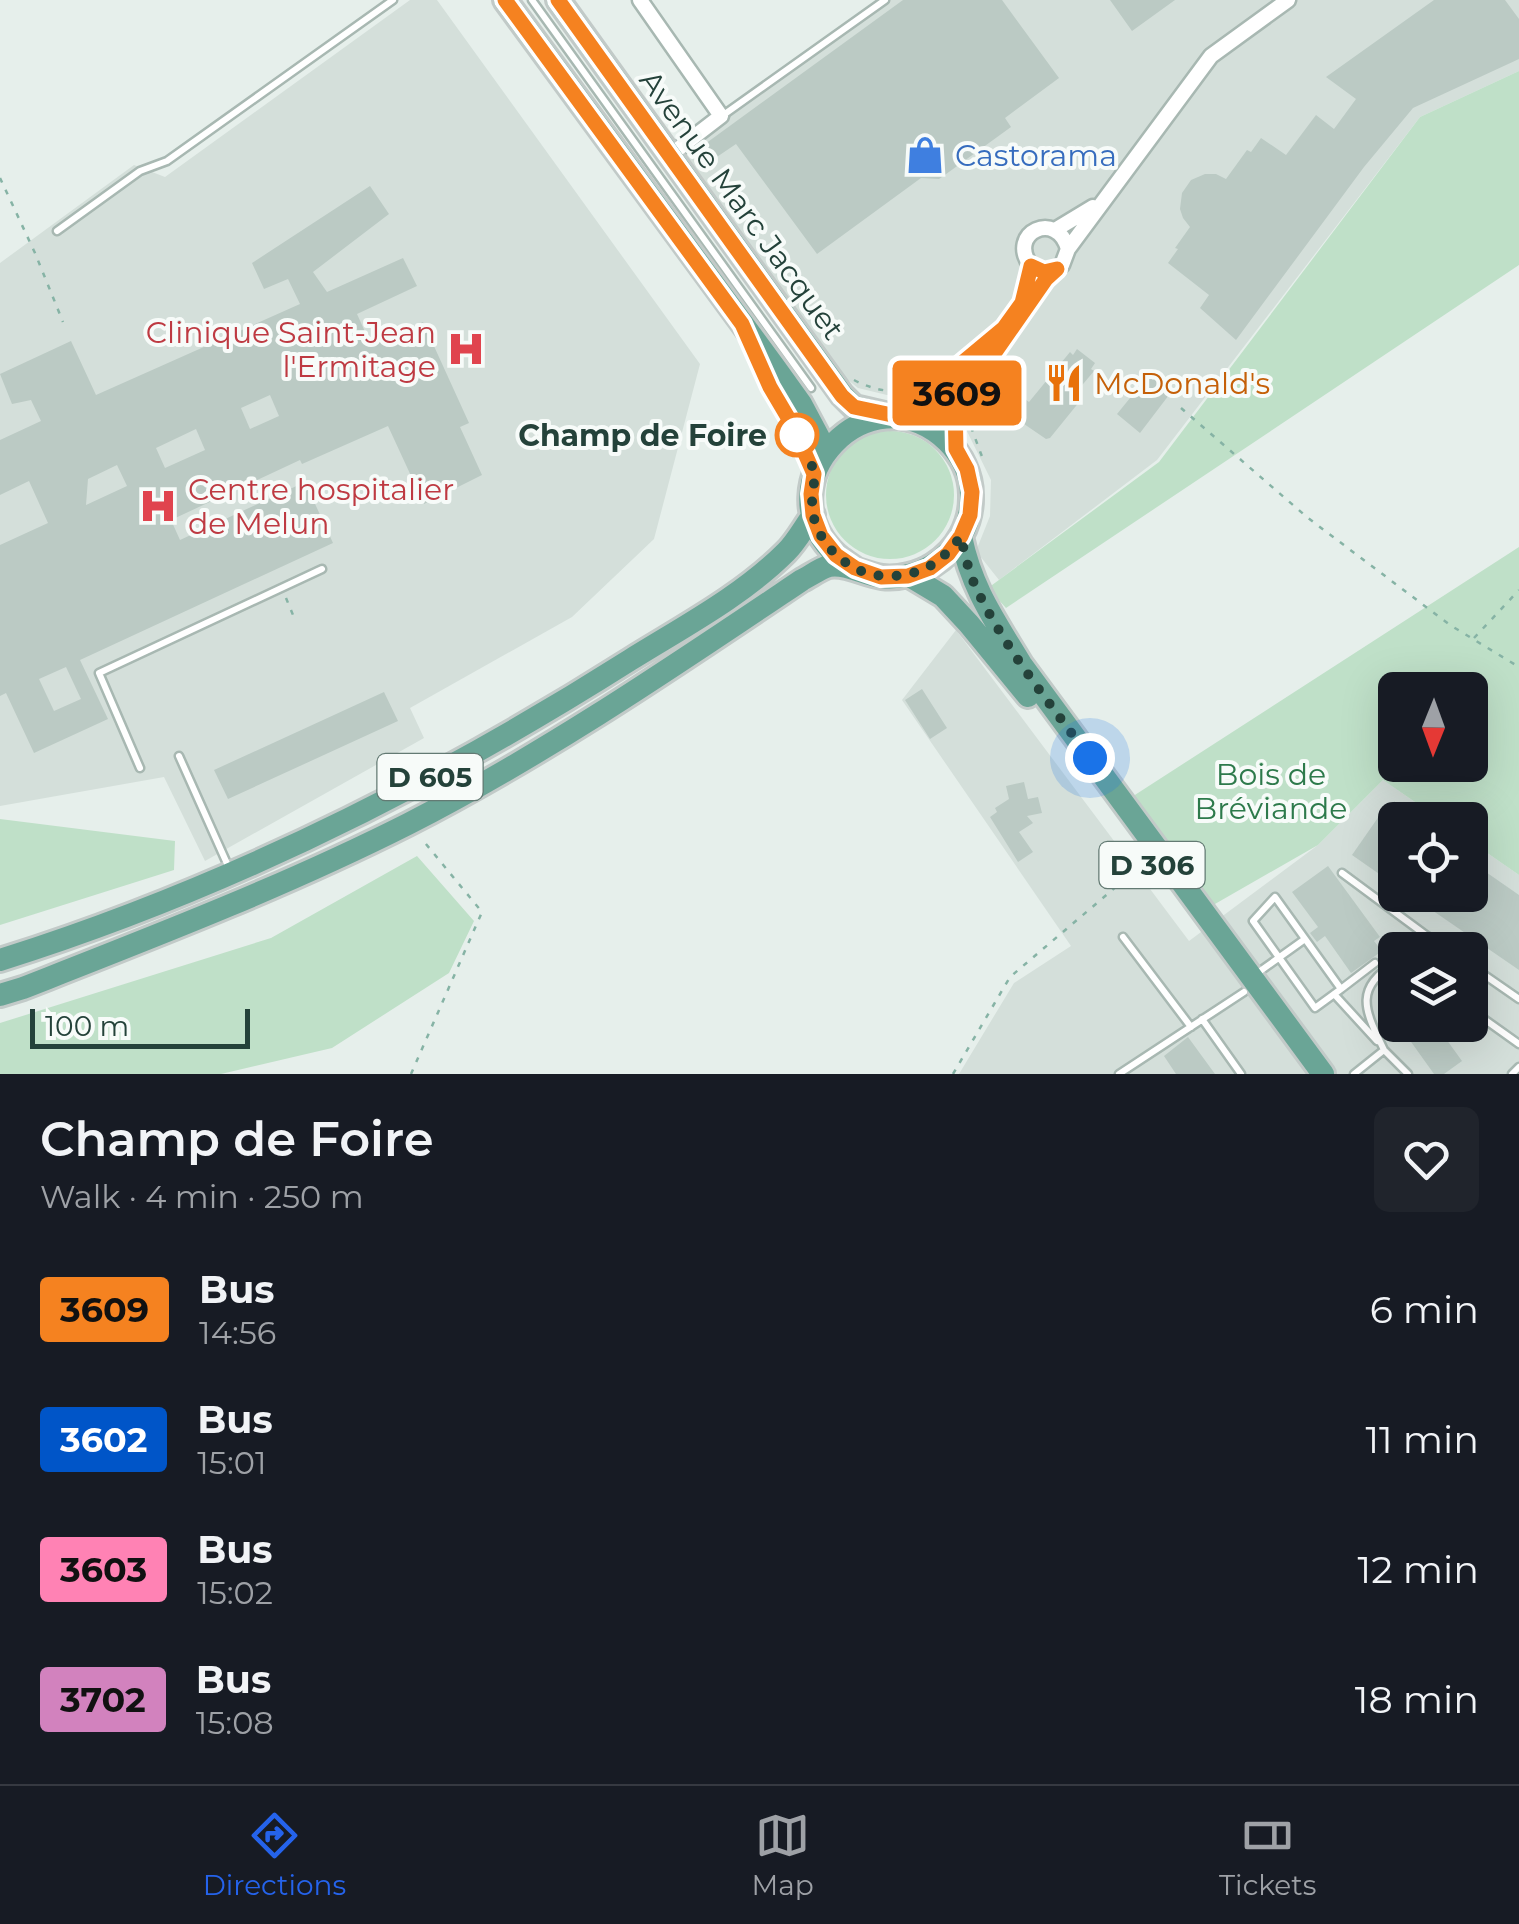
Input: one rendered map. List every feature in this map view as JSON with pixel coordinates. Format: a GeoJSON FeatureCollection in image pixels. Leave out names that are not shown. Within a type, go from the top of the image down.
{"type":"FeatureCollection","features":[{"type":"Feature","properties":{"kind":"main road"},"geometry":{"type":"LineString","coordinates":[[505,0],[801,404],[826,450]]}},
{"type":"Feature","properties":{"kind":"main road","name":"Avenue Marc Jacquet"},"geometry":{"type":"LineString","coordinates":[[558,0],[842,396],[854,407],[904,418]]}},
{"type":"Feature","properties":{"kind":"main road"},"geometry":{"type":"LineString","coordinates":[[904,418],[936,430],[956,449],[967,469],[972,492],[970,515],[948,554],[930,568],[908,576],[881,577],[855,568],[836,555],[821,536],[813,515],[814,474],[826,450],[845,432],[870,420],[904,418]]}},
{"type":"Feature","properties":{"kind":"main road","name":"D 605"},"geometry":{"type":"LineString","coordinates":[[0,960],[100,926],[232,872],[394,797],[573,696],[743,587],[790,548],[813,515]]}},
{"type":"Feature","properties":{"kind":"main road","name":"D 306"},"geometry":{"type":"LineString","coordinates":[[961,536],[979,596],[1004,654],[1030,700],[1148,860],[1248,985]]}},
{"type":"Feature","properties":{"kind":"main road","name":"D 605"},"geometry":{"type":"LineString","coordinates":[[2,995],[244,901],[412,822],[650,682],[802,580],[829,566],[855,568]]}},
{"type":"Feature","properties":{"kind":"main road","name":"D 306"},"geometry":{"type":"LineString","coordinates":[[908,576],[944,596],[1004,654],[1312,1069]]}},
{"type":"Feature","properties":{"kind":"street"},"geometry":{"type":"LineString","coordinates":[[640,0],[721,116],[669,156]]}},
{"type":"Feature","properties":{"kind":"street"},"geometry":{"type":"LineString","coordinates":[[956,449],[957,391],[991,358],[1211,56],[1288,0]]}},
{"type":"Feature","properties":{"kind":"street"},"geometry":{"type":"LineString","coordinates":[[1055,230],[1087,212],[1112,190]]}},
{"type":"Feature","properties":{"kind":"street"},"geometry":{"type":"LineString","coordinates":[[1057,269],[1044,272],[1031,266],[1024,254],[1026,240],[1036,230],[1055,230],[1063,235],[1068,248]]}},
{"type":"Feature","properties":{"kind":"street"},"geometry":{"type":"LineString","coordinates":[[904,418],[967,357],[1004,328],[1022,303],[1031,266]]}},
{"type":"Feature","properties":{"kind":"lane"},"geometry":{"type":"LineString","coordinates":[[57,232],[140,172],[167,161],[392,0]]}},
{"type":"Feature","properties":{"kind":"lane"},"geometry":{"type":"LineString","coordinates":[[532,0],[811,388]]}},
{"type":"Feature","properties":{"kind":"lane"},"geometry":{"type":"LineString","coordinates":[[721,116],[885,0]]}},
{"type":"Feature","properties":{"kind":"lane"},"geometry":{"type":"LineString","coordinates":[[742,324],[814,474]]}},
{"type":"Feature","properties":{"kind":"lane"},"geometry":{"type":"LineString","coordinates":[[140,768],[99,673],[322,569]]}},
{"type":"Feature","properties":{"kind":"lane"},"geometry":{"type":"LineString","coordinates":[[178,756],[244,901]]}},
{"type":"Feature","properties":{"kind":"lane"},"geometry":{"type":"LineString","coordinates":[[1342,873],[1422,932]]}},
{"type":"Feature","properties":{"kind":"lane"},"geometry":{"type":"LineString","coordinates":[[1374,963],[1338,991],[1315,1008],[1253,921],[1275,898],[1338,991],[1408,1074]]}},
{"type":"Feature","properties":{"kind":"lane"},"geometry":{"type":"LineString","coordinates":[[1123,936],[1190,1027]]}},
{"type":"Feature","properties":{"kind":"lane"},"geometry":{"type":"LineString","coordinates":[[1119,1074],[1202,1019],[1305,939]]}},
{"type":"Feature","properties":{"kind":"lane"},"geometry":{"type":"LineString","coordinates":[[1488,977],[1519,998]]}},
{"type":"Feature","properties":{"kind":"lane"},"geometry":{"type":"LineString","coordinates":[[1378,978],[1366,993],[1366,1009],[1378,1036]]}},
{"type":"Feature","properties":{"kind":"lane"},"geometry":{"type":"LineString","coordinates":[[1202,1019],[1241,1074]]}},
{"type":"Feature","properties":{"kind":"lane"},"geometry":{"type":"LineString","coordinates":[[1488,1022],[1519,1044]]}},
{"type":"Feature","properties":{"kind":"lane"},"geometry":{"type":"LineString","coordinates":[[1380,1042],[1384,1050]]}},
{"type":"Feature","properties":{"kind":"lane"},"geometry":{"type":"LineString","coordinates":[[1354,1074],[1384,1050]]}},
{"type":"Feature","properties":{"kind":"lane"},"geometry":{"type":"LineString","coordinates":[[1512,1074],[1519,1066]]}},
{"type":"Feature","properties":{"kind":"path"},"geometry":{"type":"LineString","coordinates":[[0,178],[63,322]]}},
{"type":"Feature","properties":{"kind":"path"},"geometry":{"type":"LineString","coordinates":[[846,375],[882,390],[915,389],[923,382],[936,390]]}},
{"type":"Feature","properties":{"kind":"path"},"geometry":{"type":"LineString","coordinates":[[955,404],[972,429],[985,471]]}},
{"type":"Feature","properties":{"kind":"path"},"geometry":{"type":"LineString","coordinates":[[1181,408],[1308,518],[1450,625],[1519,667]]}},
{"type":"Feature","properties":{"kind":"path"},"geometry":{"type":"LineString","coordinates":[[281,588],[293,615]]}},
{"type":"Feature","properties":{"kind":"path"},"geometry":{"type":"LineString","coordinates":[[1472,639],[1519,590]]}},
{"type":"Feature","properties":{"kind":"path"},"geometry":{"type":"LineString","coordinates":[[411,1074],[482,912],[422,840],[412,822]]}},
{"type":"Feature","properties":{"kind":"path"},"geometry":{"type":"LineString","coordinates":[[954,1074],[1010,978],[1148,860]]}},
{"type":"Feature","properties":{"kind":"shaded area"},"geometry":{"type":"Polygon","coordinates":[[[410,0],[437,0],[700,364],[654,539],[572,617],[410,708],[424,738],[205,861],[164,777],[0,806],[0,263],[134,165],[165,177],[410,0]]]}},
{"type":"Feature","properties":{"kind":"shaded area"},"geometry":{"type":"Polygon","coordinates":[[[886,0],[1519,0],[1519,71],[1420,117],[1157,460],[999,580],[976,551],[990,516],[991,480],[960,417],[913,396],[858,388],[842,375],[677,152],[886,0]]]}},
{"type":"Feature","properties":{"kind":"shaded area"},"geometry":{"type":"Polygon","coordinates":[[[956,630],[1189,941],[1318,845],[1381,782],[1415,802],[1378,802],[1378,912],[1488,912],[1488,853],[1519,875],[1519,1074],[959,1074],[1014,983],[1071,946],[902,700],[956,630]]]}},
{"type":"Feature","properties":{"kind":"green space"},"geometry":{"type":"Polygon","coordinates":[[[1519,71],[1519,265],[1006,608],[988,588],[1159,462],[1420,117],[1519,71]]]}},
{"type":"Feature","properties":{"kind":"green space"},"geometry":{"type":"Polygon","coordinates":[[[890,431],[914,436],[935,450],[949,471],[954,495],[949,519],[935,540],[914,554],[890,559],[866,554],[845,540],[831,519],[826,495],[831,471],[845,450],[866,436],[890,431]]]}},
{"type":"Feature","properties":{"kind":"green space","name":"Bois de Bréviande"},"geometry":{"type":"Polygon","coordinates":[[[1519,547],[1519,875],[1488,853],[1488,802],[1415,802],[1386,782],[1488,782],[1488,672],[1378,672],[1381,782],[1318,845],[1208,908],[1124,802],[1519,547]]]}},
{"type":"Feature","properties":{"kind":"green space"},"geometry":{"type":"Polygon","coordinates":[[[0,819],[175,841],[174,870],[0,925],[0,819]]]}},
{"type":"Feature","properties":{"kind":"green space"},"geometry":{"type":"Polygon","coordinates":[[[417,856],[474,921],[449,973],[332,1048],[221,1074],[0,1074],[0,1023],[271,938],[417,856]]]}},
{"type":"Feature","properties":{"kind":"building"},"geometry":{"type":"Polygon","coordinates":[[[903,0],[1002,0],[1059,78],[1005,118],[1011,127],[939,179],[921,178],[817,254],[736,144],[702,167],[705,144],[903,0]]]}},
{"type":"Feature","properties":{"kind":"building"},"geometry":{"type":"Polygon","coordinates":[[[1110,0],[1175,0],[1132,31],[1110,0]]]}},
{"type":"Feature","properties":{"kind":"building"},"geometry":{"type":"Polygon","coordinates":[[[1434,0],[1505,0],[1519,19],[1519,59],[1413,108],[1364,167],[1236,340],[1200,308],[1209,295],[1168,263],[1190,227],[1180,209],[1182,193],[1191,180],[1205,174],[1226,179],[1261,138],[1286,155],[1316,115],[1334,129],[1356,99],[1326,77],[1434,0]]]}},
{"type":"Feature","properties":{"kind":"building"},"geometry":{"type":"Polygon","coordinates":[[[370,186],[389,214],[313,272],[327,292],[403,258],[417,286],[357,314],[371,345],[423,322],[469,423],[460,427],[482,475],[424,504],[388,426],[302,464],[300,460],[171,520],[180,540],[305,482],[333,543],[80,660],[108,719],[34,753],[6,693],[0,696],[0,545],[48,523],[29,481],[0,495],[0,440],[41,421],[31,400],[12,404],[0,374],[71,341],[96,395],[300,304],[288,279],[264,289],[252,263],[370,186]],[[270,395],[241,408],[250,429],[279,416],[270,395]],[[196,429],[156,448],[165,468],[205,450],[196,429]],[[117,465],[88,479],[86,505],[127,486],[117,465]],[[66,667],[39,679],[54,711],[81,699],[66,667]]]}},
{"type":"Feature","properties":{"kind":"building","name":"McDonald's"},"geometry":{"type":"Polygon","coordinates":[[[1077,349],[1095,363],[1091,369],[1094,371],[1073,396],[1080,401],[1046,439],[1011,415],[1025,399],[1029,402],[1070,352],[1073,355],[1077,349]]]}},
{"type":"Feature","properties":{"kind":"building"},"geometry":{"type":"Polygon","coordinates":[[[1148,376],[1172,391],[1140,433],[1117,414],[1148,376]]]}},
{"type":"Feature","properties":{"kind":"building"},"geometry":{"type":"Polygon","coordinates":[[[922,689],[947,728],[930,739],[905,700],[922,689]]]}},
{"type":"Feature","properties":{"kind":"building"},"geometry":{"type":"Polygon","coordinates":[[[384,692],[398,721],[228,799],[214,770],[384,692]]]}},
{"type":"Feature","properties":{"kind":"building"},"geometry":{"type":"Polygon","coordinates":[[[1024,782],[1028,799],[1038,797],[1042,813],[1027,816],[1033,823],[1019,832],[1033,852],[1018,862],[990,817],[997,812],[995,808],[1009,799],[1006,786],[1024,782]]]}},
{"type":"Feature","properties":{"kind":"building"},"geometry":{"type":"Polygon","coordinates":[[[1378,818],[1378,873],[1352,855],[1378,818]]]}},
{"type":"Feature","properties":{"kind":"building"},"geometry":{"type":"Polygon","coordinates":[[[1328,866],[1378,934],[1374,941],[1378,954],[1351,973],[1325,936],[1317,942],[1310,933],[1318,927],[1292,892],[1328,866]]]}},
{"type":"Feature","properties":{"kind":"building"},"geometry":{"type":"Polygon","coordinates":[[[1488,873],[1519,895],[1519,970],[1488,949],[1488,932],[1464,932],[1435,912],[1488,912],[1488,873]]]}},
{"type":"Feature","properties":{"kind":"building"},"geometry":{"type":"Polygon","coordinates":[[[1188,1037],[1215,1074],[1176,1074],[1164,1056],[1188,1037]]]}},
{"type":"Feature","properties":{"kind":"building"},"geometry":{"type":"Polygon","coordinates":[[[1411,1042],[1448,1042],[1462,1061],[1444,1074],[1434,1074],[1411,1042]]]}},
{"type":"Feature","properties":{"kind":"bus line","name":"3609"},"geometry":{"type":"LineString","coordinates":[[505,0],[742,324],[814,474],[813,515],[821,536],[836,555],[855,568],[881,577],[908,576],[930,568],[948,554],[970,515],[972,492],[967,469],[956,449],[957,391],[991,358],[1057,269],[1044,272],[1031,266],[1022,303],[1004,328],[950,373],[911,419],[854,407],[842,396],[558,0]]}},
{"type":"Feature","properties":{"kind":"place","name":"Castorama"},"geometry":{"type":"Point","coordinates":[925,155]}},
{"type":"Feature","properties":{"kind":"place","name":"Clinique Saint-Jean l'Ermitage"},"geometry":{"type":"Point","coordinates":[466,349]}},
{"type":"Feature","properties":{"kind":"place","name":"McDonald's"},"geometry":{"type":"Point","coordinates":[1064,383]}},
{"type":"Feature","properties":{"kind":"place","name":"Champ de Foire"},"geometry":{"type":"Point","coordinates":[797,435]}},
{"type":"Feature","properties":{"kind":"place","name":"Centre hospitalier de Melun"},"geometry":{"type":"Point","coordinates":[158,506]}},
{"type":"Feature","properties":{"kind":"route"},"geometry":{"type":"LineString","coordinates":[[797,435],[793,426],[814,474],[813,515],[821,536],[836,555],[855,568],[881,577],[908,576],[930,568],[948,554],[961,536],[979,596],[1021,664],[1090,758]]}}]}
